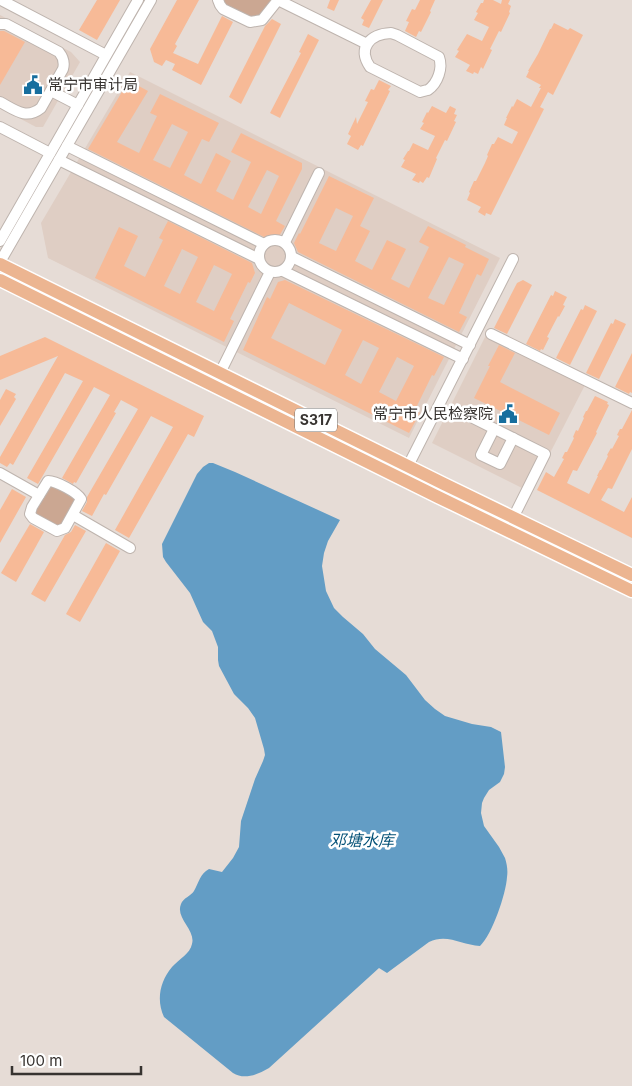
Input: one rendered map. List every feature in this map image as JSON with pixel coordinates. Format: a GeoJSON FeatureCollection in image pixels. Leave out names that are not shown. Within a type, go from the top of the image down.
{"type":"FeatureCollection","features":[{"type":"Feature","properties":{"kind":"main road","name":"S317"},"geometry":{"type":"LineString","coordinates":[[0,263],[513,518],[632,575]]}},
{"type":"Feature","properties":{"kind":"main road","name":"S317"},"geometry":{"type":"LineString","coordinates":[[0,280],[632,592]]}},
{"type":"Feature","properties":{"kind":"street"},"geometry":{"type":"LineString","coordinates":[[1,0],[106,55]]}},
{"type":"Feature","properties":{"kind":"street"},"geometry":{"type":"LineString","coordinates":[[0,240],[138,0]]}},
{"type":"Feature","properties":{"kind":"street"},"geometry":{"type":"LineString","coordinates":[[0,263],[151,0]]}},
{"type":"Feature","properties":{"kind":"street"},"geometry":{"type":"LineString","coordinates":[[218,0],[223,9],[250,22],[262,20],[278,0],[367,44]]}},
{"type":"Feature","properties":{"kind":"street"},"geometry":{"type":"LineString","coordinates":[[0,24],[6,24],[59,52],[63,57],[63,69],[41,108],[36,112],[23,114],[0,102]]}},
{"type":"Feature","properties":{"kind":"street"},"geometry":{"type":"LineString","coordinates":[[382,34],[397,35],[439,57],[441,70],[428,90],[420,92],[370,67],[364,56],[367,44],[373,38],[382,34]]}},
{"type":"Feature","properties":{"kind":"street"},"geometry":{"type":"LineString","coordinates":[[51,91],[78,105]]}},
{"type":"Feature","properties":{"kind":"street"},"geometry":{"type":"LineString","coordinates":[[0,127],[50,153]]}},
{"type":"Feature","properties":{"kind":"street"},"geometry":{"type":"LineString","coordinates":[[67,146],[264,244]]}},
{"type":"Feature","properties":{"kind":"street"},"geometry":{"type":"LineString","coordinates":[[59,160],[259,259]]}},
{"type":"Feature","properties":{"kind":"street"},"geometry":{"type":"LineString","coordinates":[[284,242],[319,173]]}},
{"type":"Feature","properties":{"kind":"street"},"geometry":{"type":"LineString","coordinates":[[276,240],[284,242],[290,249],[292,257],[289,265],[283,271],[270,272],[263,267],[259,259],[259,253],[264,244],[276,240]]}},
{"type":"Feature","properties":{"kind":"street"},"geometry":{"type":"LineString","coordinates":[[292,257],[470,345]]}},
{"type":"Feature","properties":{"kind":"street"},"geometry":{"type":"LineString","coordinates":[[408,466],[513,258]]}},
{"type":"Feature","properties":{"kind":"street"},"geometry":{"type":"LineString","coordinates":[[283,271],[462,359]]}},
{"type":"Feature","properties":{"kind":"street"},"geometry":{"type":"LineString","coordinates":[[220,373],[270,272]]}},
{"type":"Feature","properties":{"kind":"street"},"geometry":{"type":"LineString","coordinates":[[491,334],[632,403]]}},
{"type":"Feature","properties":{"kind":"street"},"geometry":{"type":"LineString","coordinates":[[459,411],[545,454],[513,518]]}},
{"type":"Feature","properties":{"kind":"street"},"geometry":{"type":"LineString","coordinates":[[494,428],[481,455],[500,464],[513,438]]}},
{"type":"Feature","properties":{"kind":"street"},"geometry":{"type":"LineString","coordinates":[[0,473],[39,495]]}},
{"type":"Feature","properties":{"kind":"street"},"geometry":{"type":"LineString","coordinates":[[51,481],[79,495],[81,499],[73,515],[65,528],[57,532],[33,518],[30,511],[45,484],[51,481]]}},
{"type":"Feature","properties":{"kind":"street"},"geometry":{"type":"LineString","coordinates":[[73,515],[130,548]]}},
{"type":"Feature","properties":{"kind":"shaded area"},"geometry":{"type":"Polygon","coordinates":[[[222,0],[272,0],[262,13],[255,17],[239,12],[222,0]]]}},
{"type":"Feature","properties":{"kind":"shaded area","name":"常宁市审计局"},"geometry":{"type":"Polygon","coordinates":[[[0,15],[71,52],[80,62],[43,127],[36,127],[0,108],[0,15]]]}},
{"type":"Feature","properties":{"kind":"shaded area"},"geometry":{"type":"Polygon","coordinates":[[[130,72],[500,258],[409,438],[48,258],[41,223],[130,72]]]}},
{"type":"Feature","properties":{"kind":"shaded area","name":"常宁市人民检察院"},"geometry":{"type":"Polygon","coordinates":[[[486,335],[585,385],[530,492],[432,443],[486,335]]]}},
{"type":"Feature","properties":{"kind":"shaded area"},"geometry":{"type":"Polygon","coordinates":[[[50,486],[54,486],[76,498],[62,525],[58,526],[36,515],[35,512],[50,486]]]}},
{"type":"Feature","properties":{"kind":"water","name":"邓塘水库"},"geometry":{"type":"Polygon","coordinates":[[[209,463],[235,472],[340,520],[328,541],[322,566],[326,591],[334,608],[363,634],[375,649],[406,675],[425,700],[435,709],[445,716],[472,724],[491,727],[501,732],[505,767],[500,782],[489,790],[482,803],[481,813],[484,826],[499,847],[507,865],[506,884],[501,903],[494,924],[485,941],[480,946],[448,939],[436,940],[429,942],[387,973],[379,968],[269,1068],[255,1075],[246,1076],[233,1073],[164,1017],[160,1004],[160,991],[168,972],[189,951],[192,944],[191,934],[181,914],[181,904],[194,891],[206,871],[209,869],[222,872],[233,858],[239,847],[241,821],[265,755],[255,718],[234,694],[219,666],[218,647],[212,631],[203,622],[190,593],[163,557],[162,544],[197,474],[209,463]]]}},
{"type":"Feature","properties":{"kind":"building"},"geometry":{"type":"Polygon","coordinates":[[[97,0],[120,0],[97,40],[79,30],[97,0]]]}},
{"type":"Feature","properties":{"kind":"building"},"geometry":{"type":"Polygon","coordinates":[[[177,0],[199,0],[175,44],[177,46],[173,53],[198,64],[222,16],[233,22],[201,85],[172,70],[175,64],[166,60],[162,66],[154,62],[150,49],[177,0]]]}},
{"type":"Feature","properties":{"kind":"building"},"geometry":{"type":"Polygon","coordinates":[[[330,0],[339,0],[334,11],[327,8],[330,0]]]}},
{"type":"Feature","properties":{"kind":"building"},"geometry":{"type":"Polygon","coordinates":[[[371,0],[383,0],[369,28],[362,25],[364,20],[361,18],[371,0]]]}},
{"type":"Feature","properties":{"kind":"building"},"geometry":{"type":"Polygon","coordinates":[[[420,0],[435,0],[421,32],[419,31],[416,37],[405,31],[409,22],[406,21],[412,9],[415,10],[420,0]]]}},
{"type":"Feature","properties":{"kind":"building"},"geometry":{"type":"Polygon","coordinates":[[[484,0],[493,0],[501,4],[502,0],[510,0],[508,4],[511,6],[510,13],[490,49],[492,50],[483,69],[481,67],[478,74],[474,72],[473,74],[466,71],[470,65],[455,57],[467,34],[482,41],[489,27],[474,20],[478,13],[476,12],[484,0]]]}},
{"type":"Feature","properties":{"kind":"building"},"geometry":{"type":"Polygon","coordinates":[[[272,19],[281,24],[241,104],[229,97],[265,26],[272,19]]]}},
{"type":"Feature","properties":{"kind":"building"},"geometry":{"type":"Polygon","coordinates":[[[554,23],[583,35],[553,95],[548,92],[540,107],[544,109],[491,215],[486,213],[485,216],[478,212],[481,207],[467,200],[469,192],[485,163],[492,144],[494,144],[498,137],[512,144],[518,132],[504,125],[512,106],[517,99],[531,107],[541,88],[539,88],[541,85],[526,77],[554,23]]]}},
{"type":"Feature","properties":{"kind":"building"},"geometry":{"type":"Polygon","coordinates":[[[0,31],[4,31],[25,42],[0,85],[0,31]]]}},
{"type":"Feature","properties":{"kind":"building"},"geometry":{"type":"Polygon","coordinates":[[[308,34],[319,40],[280,118],[270,113],[301,53],[299,52],[308,34]]]}},
{"type":"Feature","properties":{"kind":"building"},"geometry":{"type":"Polygon","coordinates":[[[379,80],[391,86],[388,90],[390,91],[363,146],[361,145],[358,150],[347,144],[351,136],[348,134],[356,117],[357,124],[368,102],[365,101],[371,89],[374,90],[379,80]]]}},
{"type":"Feature","properties":{"kind":"building"},"geometry":{"type":"Polygon","coordinates":[[[135,84],[148,91],[117,142],[139,153],[157,116],[150,113],[160,94],[219,123],[209,142],[202,139],[184,175],[201,184],[216,153],[231,161],[216,191],[233,200],[251,162],[231,152],[241,133],[302,163],[302,169],[276,221],[285,226],[278,238],[270,240],[88,149],[126,85],[135,84]],[[172,124],[153,160],[170,168],[188,132],[172,124]],[[267,170],[248,207],[261,214],[279,176],[267,170]]]}},
{"type":"Feature","properties":{"kind":"building"},"geometry":{"type":"Polygon","coordinates":[[[432,106],[446,113],[450,106],[456,109],[454,114],[457,115],[454,121],[456,122],[436,158],[429,178],[427,177],[423,183],[420,181],[419,183],[412,180],[416,174],[401,167],[405,160],[403,159],[413,143],[428,150],[435,136],[420,129],[427,112],[432,106]]]}},
{"type":"Feature","properties":{"kind":"building"},"geometry":{"type":"Polygon","coordinates":[[[329,176],[374,198],[360,226],[370,231],[355,261],[372,270],[387,240],[406,249],[391,279],[409,288],[429,247],[419,242],[428,226],[489,259],[481,276],[477,274],[459,313],[467,317],[459,332],[298,252],[294,243],[329,176]],[[336,208],[319,243],[336,251],[353,216],[336,208]],[[449,257],[428,298],[444,305],[464,264],[449,257]]]}},
{"type":"Feature","properties":{"kind":"building"},"geometry":{"type":"Polygon","coordinates":[[[168,221],[252,263],[255,273],[250,283],[248,282],[230,319],[234,321],[224,342],[95,278],[119,227],[138,236],[124,266],[145,277],[163,240],[159,238],[168,221]],[[182,249],[164,286],[180,294],[198,257],[182,249]],[[214,265],[196,302],[214,311],[232,274],[214,265]]]}},
{"type":"Feature","properties":{"kind":"building"},"geometry":{"type":"Polygon","coordinates":[[[285,280],[444,357],[434,376],[432,375],[415,410],[420,413],[409,433],[243,350],[267,297],[270,299],[278,282],[285,280]],[[289,303],[271,338],[325,365],[342,330],[289,303]],[[363,340],[345,375],[361,384],[379,348],[363,340]],[[397,357],[379,392],[396,401],[414,366],[397,357]]]}},
{"type":"Feature","properties":{"kind":"building"},"geometry":{"type":"Polygon","coordinates":[[[523,280],[532,285],[507,334],[494,328],[517,283],[523,280]]]}},
{"type":"Feature","properties":{"kind":"building"},"geometry":{"type":"Polygon","coordinates":[[[555,291],[567,297],[563,305],[565,306],[547,337],[549,338],[543,350],[541,349],[540,351],[526,344],[551,295],[553,296],[555,291]]]}},
{"type":"Feature","properties":{"kind":"building"},"geometry":{"type":"Polygon","coordinates":[[[585,305],[597,311],[570,365],[556,358],[581,309],[583,310],[585,305]]]}},
{"type":"Feature","properties":{"kind":"building"},"geometry":{"type":"Polygon","coordinates":[[[615,319],[626,324],[599,379],[586,373],[611,323],[613,324],[615,319]]]}},
{"type":"Feature","properties":{"kind":"building"},"geometry":{"type":"Polygon","coordinates":[[[45,337],[204,416],[194,437],[188,434],[129,538],[115,530],[173,427],[151,416],[92,516],[82,511],[87,502],[87,497],[138,409],[121,400],[114,412],[116,413],[76,483],[74,482],[73,484],[62,478],[110,395],[94,387],[38,484],[27,478],[83,381],[65,373],[13,465],[10,463],[7,467],[0,463],[0,457],[58,356],[0,380],[0,356],[45,337]]]}},
{"type":"Feature","properties":{"kind":"building"},"geometry":{"type":"Polygon","coordinates":[[[499,345],[515,353],[500,382],[560,413],[549,435],[474,398],[499,345]]]}},
{"type":"Feature","properties":{"kind":"building"},"geometry":{"type":"Polygon","coordinates":[[[632,353],[632,393],[630,392],[629,394],[615,387],[632,353]]]}},
{"type":"Feature","properties":{"kind":"building"},"geometry":{"type":"Polygon","coordinates":[[[6,389],[16,394],[14,397],[16,399],[0,426],[0,400],[6,389]]]}},
{"type":"Feature","properties":{"kind":"building"},"geometry":{"type":"Polygon","coordinates":[[[595,396],[608,402],[607,404],[609,405],[577,471],[573,470],[567,483],[589,494],[607,455],[619,436],[617,435],[620,429],[622,429],[632,410],[632,449],[612,489],[608,488],[601,500],[624,512],[632,497],[632,538],[537,490],[546,472],[554,477],[564,459],[562,458],[565,452],[567,452],[574,438],[576,430],[578,431],[583,417],[595,396]]]}},
{"type":"Feature","properties":{"kind":"building"},"geometry":{"type":"Polygon","coordinates":[[[12,489],[26,497],[0,543],[0,510],[12,489]]]}},
{"type":"Feature","properties":{"kind":"building"},"geometry":{"type":"Polygon","coordinates":[[[30,524],[44,532],[16,582],[1,573],[30,524]]]}},
{"type":"Feature","properties":{"kind":"building"},"geometry":{"type":"Polygon","coordinates":[[[75,525],[86,531],[45,602],[31,594],[65,535],[71,532],[75,525]]]}},
{"type":"Feature","properties":{"kind":"building"},"geometry":{"type":"Polygon","coordinates":[[[106,543],[120,551],[80,622],[66,614],[106,543]]]}},
{"type":"Feature","properties":{"kind":"place","name":"常宁市审计局"},"geometry":{"type":"Point","coordinates":[33,85]}},
{"type":"Feature","properties":{"kind":"place","name":"常宁市人民检察院"},"geometry":{"type":"Point","coordinates":[508,414]}}]}
